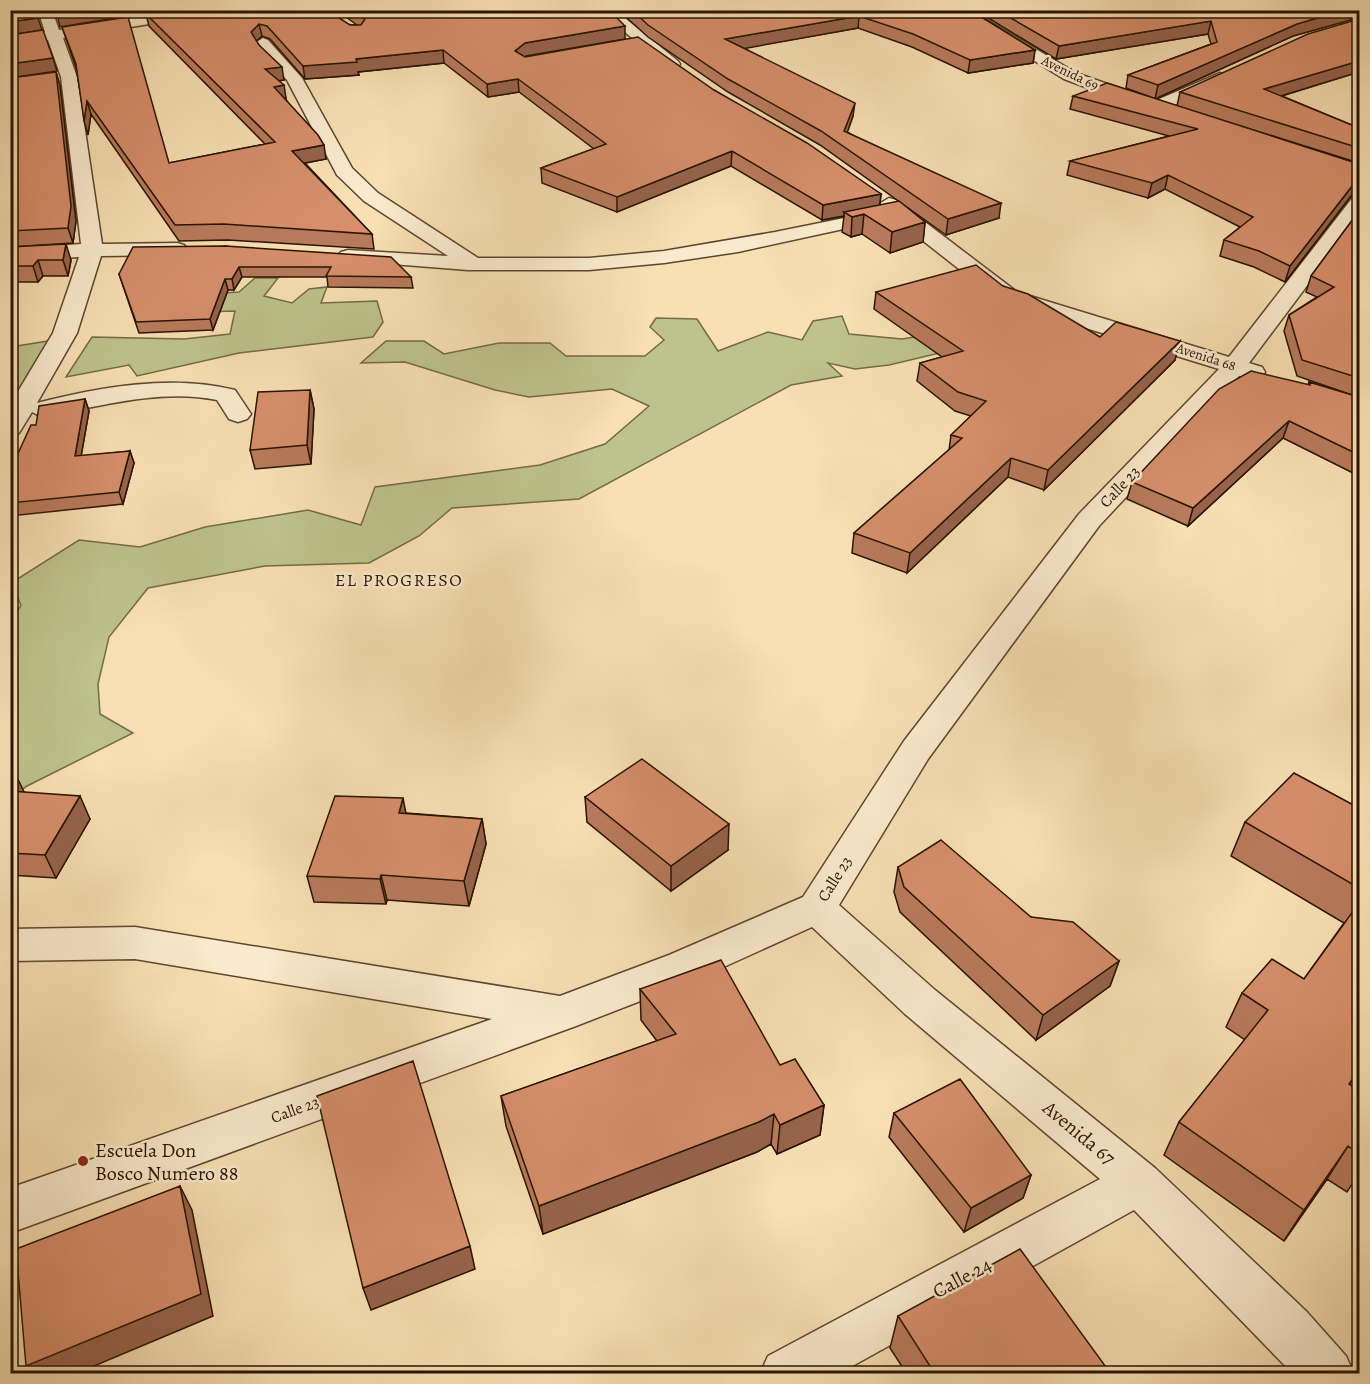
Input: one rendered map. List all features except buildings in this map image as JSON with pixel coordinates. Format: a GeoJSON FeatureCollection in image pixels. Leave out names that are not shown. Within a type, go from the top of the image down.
{"type":"FeatureCollection","features":[{"type":"Feature","properties":{"kind":"street"},"geometry":{"type":"LineString","coordinates":[[13,418],[65,333],[92,250],[63,78],[45,10]]}},
{"type":"Feature","properties":{"kind":"street"},"geometry":{"type":"LineString","coordinates":[[10,42],[211,10]]}},
{"type":"Feature","properties":{"kind":"street"},"geometry":{"type":"LineString","coordinates":[[606,10],[642,42],[693,78]]}},
{"type":"Feature","properties":{"kind":"street","name":"Avenida 69"},"geometry":{"type":"LineString","coordinates":[[959,10],[1070,76],[1156,107],[1182,113]]}},
{"type":"Feature","properties":{"kind":"street"},"geometry":{"type":"LineString","coordinates":[[1321,10],[1357,26]]}},
{"type":"Feature","properties":{"kind":"street"},"geometry":{"type":"LineString","coordinates":[[1333,31],[1357,26]]}},
{"type":"Feature","properties":{"kind":"street"},"geometry":{"type":"LineString","coordinates":[[619,46],[642,42]]}},
{"type":"Feature","properties":{"kind":"street"},"geometry":{"type":"LineString","coordinates":[[263,43],[269,53],[294,78],[344,171],[371,196],[474,264]]}},
{"type":"Feature","properties":{"kind":"street"},"geometry":{"type":"LineString","coordinates":[[1156,107],[1238,69]]}},
{"type":"Feature","properties":{"kind":"street","name":"Avenida 68"},"geometry":{"type":"LineString","coordinates":[[872,192],[1009,297],[1269,378]]}},
{"type":"Feature","properties":{"kind":"street","name":"Calle 23"},"geometry":{"type":"LineString","coordinates":[[10,1211],[561,1013],[683,967],[817,908],[916,750],[1089,520],[1235,366],[1359,201]]}},
{"type":"Feature","properties":{"kind":"street"},"geometry":{"type":"LineString","coordinates":[[325,254],[474,264],[589,264],[729,248],[901,212]]}},
{"type":"Feature","properties":{"kind":"street"},"geometry":{"type":"LineString","coordinates":[[10,255],[92,250],[199,249]]}},
{"type":"Feature","properties":{"kind":"street"},"geometry":{"type":"LineString","coordinates":[[13,418],[176,389],[207,388],[226,395],[238,414]]}},
{"type":"Feature","properties":{"kind":"street","name":"Avenida 67"},"geometry":{"type":"LineString","coordinates":[[817,908],[920,1002],[1139,1183],[1288,1329],[1328,1374]]}},
{"type":"Feature","properties":{"kind":"street"},"geometry":{"type":"LineString","coordinates":[[10,945],[135,943],[561,1013]]}},
{"type":"Feature","properties":{"kind":"street","name":"Calle 24"},"geometry":{"type":"LineString","coordinates":[[786,1374],[1139,1183]]}},
{"type":"Feature","properties":{"kind":"green space"},"geometry":{"type":"Polygon","coordinates":[[[255,278],[278,278],[264,296],[292,303],[309,289],[327,287],[321,303],[377,301],[383,322],[373,337],[239,353],[137,376],[129,365],[66,377],[92,337],[184,339],[230,334],[235,311],[204,312],[190,295],[239,292],[255,278]]]}},
{"type":"Feature","properties":{"kind":"green space"},"geometry":{"type":"Polygon","coordinates":[[[842,316],[849,334],[902,339],[951,331],[1020,334],[889,365],[855,369],[828,363],[842,376],[791,385],[579,499],[452,508],[419,536],[369,563],[265,566],[148,588],[109,637],[98,684],[100,714],[133,733],[27,786],[10,798],[10,624],[21,605],[11,583],[79,540],[140,547],[205,527],[308,510],[361,525],[375,487],[540,465],[605,444],[649,406],[612,389],[529,397],[495,390],[405,362],[361,363],[386,341],[424,341],[444,354],[499,343],[550,343],[566,356],[645,356],[664,340],[650,327],[656,318],[697,319],[718,351],[768,332],[802,340],[813,321],[842,316]]]}},
{"type":"Feature","properties":{"kind":"green space"},"geometry":{"type":"Polygon","coordinates":[[[54,340],[22,393],[11,396],[11,347],[54,340]]]}},
{"type":"Feature","properties":{"kind":"place","name":"Escuela Don Bosco Numero 88"},"geometry":{"type":"Point","coordinates":[83,1161]}},
{"type":"Feature","properties":{"kind":"district","name":"EL PROGRESO"},"geometry":{"type":"Point","coordinates":[399,580]}}]}
